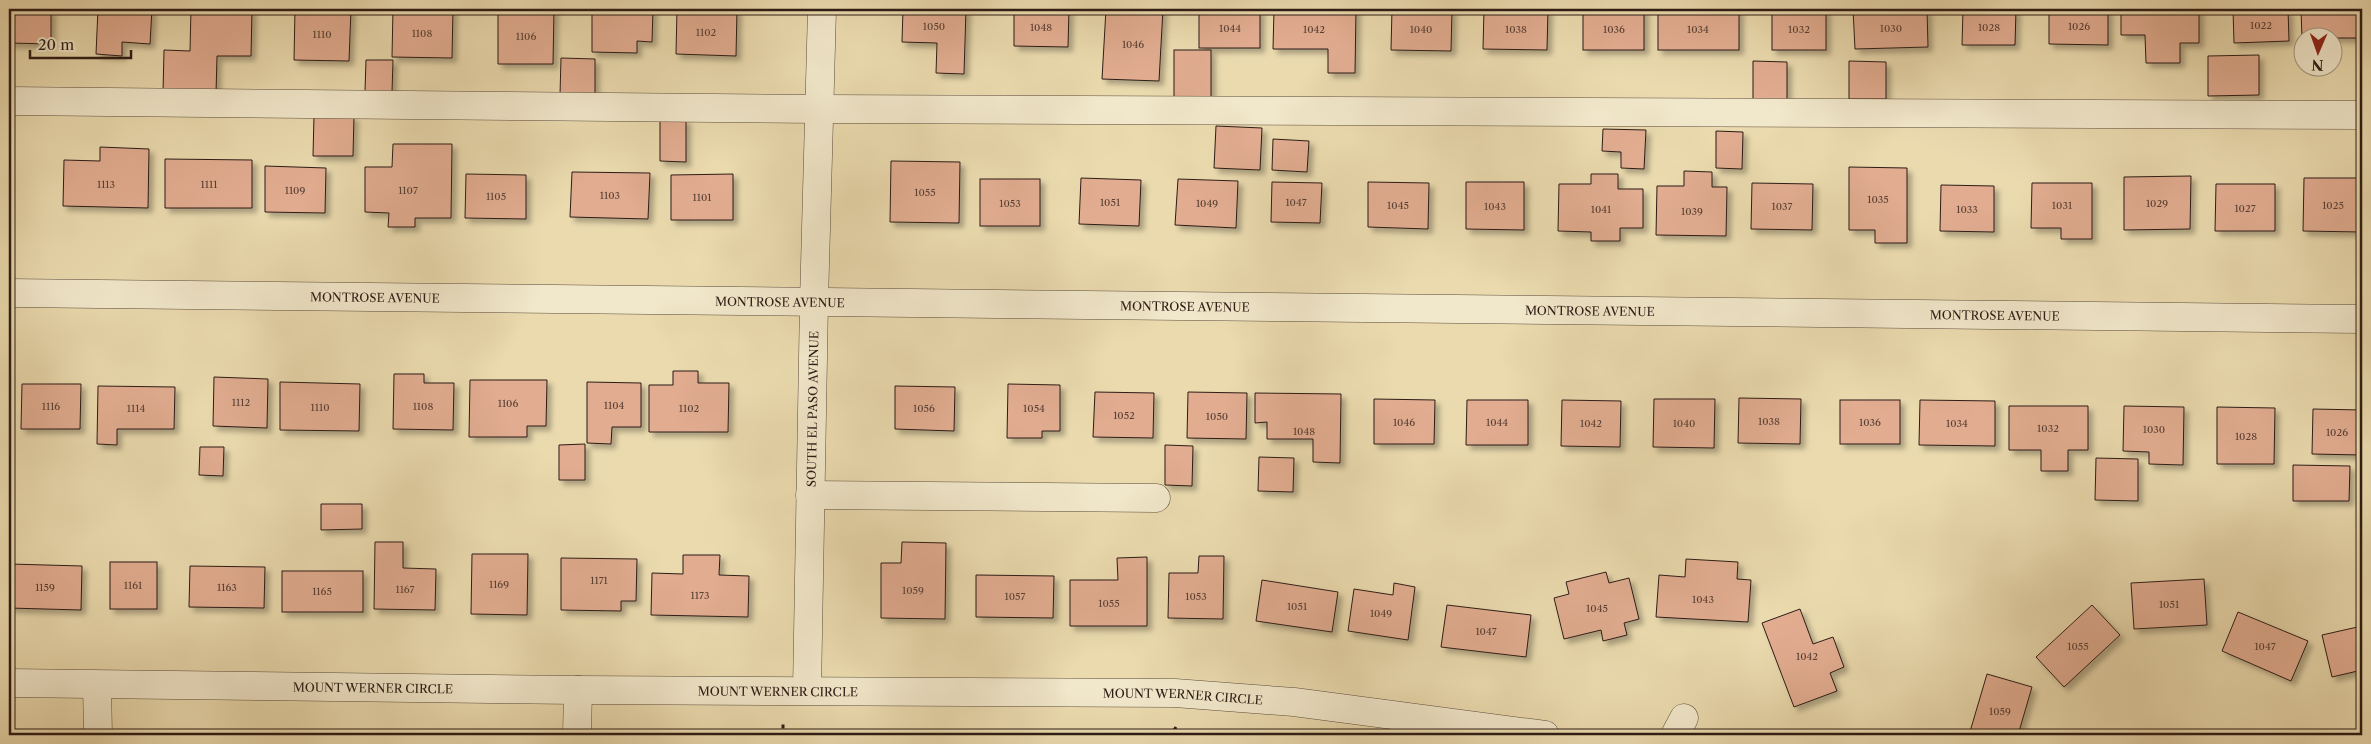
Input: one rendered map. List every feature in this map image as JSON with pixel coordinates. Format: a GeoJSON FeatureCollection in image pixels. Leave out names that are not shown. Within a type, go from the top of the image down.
{"type":"FeatureCollection","features":[{"type":"Feature","properties":{"kind":"street","name":"SOUTH EL PASO AVENUE"},"geometry":{"type":"LineString","coordinates":[[807,690],[814,302],[822,9]]}},
{"type":"Feature","properties":{"kind":"street"},"geometry":{"type":"LineString","coordinates":[[9,101],[819,109],[2362,116]]}},
{"type":"Feature","properties":{"kind":"street","name":"MONTROSE AVENUE"},"geometry":{"type":"LineString","coordinates":[[9,293],[2362,319]]}},
{"type":"Feature","properties":{"kind":"street"},"geometry":{"type":"LineString","coordinates":[[810,495],[1156,498]]}},
{"type":"Feature","properties":{"kind":"street","name":"MOUNT WERNER CIRCLE"},"geometry":{"type":"LineString","coordinates":[[9,683],[578,690],[1175,693],[1294,702],[1389,725],[1545,735]]}},
{"type":"Feature","properties":{"kind":"street"},"geometry":{"type":"LineString","coordinates":[[97,685],[98,735]]}},
{"type":"Feature","properties":{"kind":"street"},"geometry":{"type":"LineString","coordinates":[[577,735],[578,690]]}},
{"type":"Feature","properties":{"kind":"path"},"geometry":{"type":"LineString","coordinates":[[783,724],[783,735]]}},
{"type":"Feature","properties":{"kind":"path"},"geometry":{"type":"LineString","coordinates":[[1171,735],[1176,728]]}},
{"type":"Feature","properties":{"kind":"shaded area"},"geometry":{"type":"Polygon","coordinates":[[[1184,731],[1183,735],[764,735],[764,732],[1184,731]]]}},
{"type":"Feature","properties":{"kind":"building"},"geometry":{"type":"Polygon","coordinates":[[[9,9],[51,9],[51,44],[9,43],[9,9]]]}},
{"type":"Feature","properties":{"kind":"building"},"geometry":{"type":"Polygon","coordinates":[[[98,9],[152,9],[150,44],[122,42],[122,56],[96,54],[98,9]]]}},
{"type":"Feature","properties":{"kind":"building"},"geometry":{"type":"Polygon","coordinates":[[[191,9],[252,9],[251,56],[217,56],[216,94],[163,93],[164,50],[190,51],[191,9]]]}},
{"type":"Feature","properties":{"kind":"building"},"geometry":{"type":"Polygon","coordinates":[[[295,9],[351,9],[349,61],[294,60],[295,9]]]}},
{"type":"Feature","properties":{"kind":"building"},"geometry":{"type":"Polygon","coordinates":[[[393,9],[453,9],[452,58],[392,57],[393,9]]]}},
{"type":"Feature","properties":{"kind":"building"},"geometry":{"type":"Polygon","coordinates":[[[498,9],[554,9],[553,64],[498,64],[498,9]]]}},
{"type":"Feature","properties":{"kind":"building"},"geometry":{"type":"Polygon","coordinates":[[[592,9],[653,9],[652,42],[637,41],[637,53],[592,52],[592,9]]]}},
{"type":"Feature","properties":{"kind":"building"},"geometry":{"type":"Polygon","coordinates":[[[677,9],[737,9],[736,56],[676,54],[677,9]]]}},
{"type":"Feature","properties":{"kind":"building"},"geometry":{"type":"Polygon","coordinates":[[[903,9],[966,9],[964,74],[936,73],[937,43],[902,42],[903,9]]]}},
{"type":"Feature","properties":{"kind":"building"},"geometry":{"type":"Polygon","coordinates":[[[1014,9],[1069,9],[1068,47],[1014,46],[1014,9]]]}},
{"type":"Feature","properties":{"kind":"building"},"geometry":{"type":"Polygon","coordinates":[[[1106,9],[1163,9],[1159,81],[1102,79],[1106,9]]]}},
{"type":"Feature","properties":{"kind":"building"},"geometry":{"type":"Polygon","coordinates":[[[1199,9],[1260,9],[1260,48],[1199,48],[1199,9]]]}},
{"type":"Feature","properties":{"kind":"building"},"geometry":{"type":"Polygon","coordinates":[[[1274,9],[1356,9],[1355,73],[1328,73],[1328,49],[1273,49],[1274,9]]]}},
{"type":"Feature","properties":{"kind":"building"},"geometry":{"type":"Polygon","coordinates":[[[1392,9],[1452,9],[1451,51],[1391,50],[1392,9]]]}},
{"type":"Feature","properties":{"kind":"building"},"geometry":{"type":"Polygon","coordinates":[[[1484,9],[1548,9],[1547,50],[1483,49],[1484,9]]]}},
{"type":"Feature","properties":{"kind":"building"},"geometry":{"type":"Polygon","coordinates":[[[1583,9],[1644,9],[1644,50],[1583,50],[1583,9]]]}},
{"type":"Feature","properties":{"kind":"building"},"geometry":{"type":"Polygon","coordinates":[[[1658,9],[1739,9],[1739,50],[1658,50],[1658,9]]]}},
{"type":"Feature","properties":{"kind":"building"},"geometry":{"type":"Polygon","coordinates":[[[1772,9],[1826,9],[1826,50],[1772,50],[1772,9]]]}},
{"type":"Feature","properties":{"kind":"building"},"geometry":{"type":"Polygon","coordinates":[[[1853,9],[1927,9],[1928,47],[1855,49],[1853,9]]]}},
{"type":"Feature","properties":{"kind":"building"},"geometry":{"type":"Polygon","coordinates":[[[1963,9],[2016,9],[2015,45],[1962,45],[1963,9]]]}},
{"type":"Feature","properties":{"kind":"building"},"geometry":{"type":"Polygon","coordinates":[[[2049,9],[2108,9],[2108,45],[2049,44],[2049,9]]]}},
{"type":"Feature","properties":{"kind":"building"},"geometry":{"type":"Polygon","coordinates":[[[2121,9],[2199,9],[2199,43],[2180,43],[2180,63],[2146,63],[2145,35],[2121,35],[2121,9]]]}},
{"type":"Feature","properties":{"kind":"building"},"geometry":{"type":"Polygon","coordinates":[[[2233,9],[2288,9],[2289,41],[2234,43],[2233,9]]]}},
{"type":"Feature","properties":{"kind":"building"},"geometry":{"type":"Polygon","coordinates":[[[2301,9],[2362,9],[2362,38],[2344,38],[2344,28],[2302,28],[2301,9]]]}},
{"type":"Feature","properties":{"kind":"building"},"geometry":{"type":"Polygon","coordinates":[[[1174,50],[1211,50],[1211,103],[1174,103],[1174,50]]]}},
{"type":"Feature","properties":{"kind":"building"},"geometry":{"type":"Polygon","coordinates":[[[2259,55],[2259,95],[2208,96],[2208,56],[2259,55]]]}},
{"type":"Feature","properties":{"kind":"building"},"geometry":{"type":"Polygon","coordinates":[[[561,58],[595,59],[595,95],[560,95],[561,58]]]}},
{"type":"Feature","properties":{"kind":"building"},"geometry":{"type":"Polygon","coordinates":[[[366,60],[393,60],[392,92],[365,91],[366,60]]]}},
{"type":"Feature","properties":{"kind":"building"},"geometry":{"type":"Polygon","coordinates":[[[1753,61],[1787,62],[1787,102],[1753,101],[1753,61]]]}},
{"type":"Feature","properties":{"kind":"building"},"geometry":{"type":"Polygon","coordinates":[[[1849,61],[1886,62],[1886,99],[1849,99],[1849,61]]]}},
{"type":"Feature","properties":{"kind":"building"},"geometry":{"type":"Polygon","coordinates":[[[314,115],[354,116],[353,156],[313,156],[314,115]]]}},
{"type":"Feature","properties":{"kind":"building"},"geometry":{"type":"Polygon","coordinates":[[[660,119],[686,119],[686,162],[660,161],[660,119]]]}},
{"type":"Feature","properties":{"kind":"building"},"geometry":{"type":"Polygon","coordinates":[[[1216,126],[1262,128],[1260,170],[1214,168],[1216,126]]]}},
{"type":"Feature","properties":{"kind":"building"},"geometry":{"type":"Polygon","coordinates":[[[1603,129],[1646,130],[1644,169],[1621,168],[1621,152],[1602,151],[1603,129]]]}},
{"type":"Feature","properties":{"kind":"building"},"geometry":{"type":"Polygon","coordinates":[[[1716,131],[1743,132],[1742,169],[1716,168],[1716,131]]]}},
{"type":"Feature","properties":{"kind":"building"},"geometry":{"type":"Polygon","coordinates":[[[1273,139],[1309,141],[1307,172],[1272,170],[1273,139]]]}},
{"type":"Feature","properties":{"kind":"building"},"geometry":{"type":"Polygon","coordinates":[[[393,144],[452,144],[451,218],[415,218],[415,227],[388,227],[389,213],[365,212],[365,167],[392,167],[393,144]]]}},
{"type":"Feature","properties":{"kind":"building"},"geometry":{"type":"Polygon","coordinates":[[[100,147],[149,149],[148,208],[63,206],[64,160],[100,161],[100,147]]]}},
{"type":"Feature","properties":{"kind":"building"},"geometry":{"type":"Polygon","coordinates":[[[165,159],[252,160],[252,208],[165,208],[165,159]]]}},
{"type":"Feature","properties":{"kind":"building"},"geometry":{"type":"Polygon","coordinates":[[[891,161],[960,162],[959,223],[890,222],[891,161]]]}},
{"type":"Feature","properties":{"kind":"building"},"geometry":{"type":"Polygon","coordinates":[[[265,166],[326,168],[325,213],[265,212],[265,166]]]}},
{"type":"Feature","properties":{"kind":"building"},"geometry":{"type":"Polygon","coordinates":[[[1849,167],[1907,168],[1907,243],[1875,243],[1875,230],[1849,230],[1849,167]]]}},
{"type":"Feature","properties":{"kind":"building"},"geometry":{"type":"Polygon","coordinates":[[[1684,171],[1712,172],[1712,187],[1727,187],[1726,236],[1656,235],[1657,186],[1684,186],[1684,171]]]}},
{"type":"Feature","properties":{"kind":"building"},"geometry":{"type":"Polygon","coordinates":[[[572,172],[650,173],[648,219],[570,217],[572,172]]]}},
{"type":"Feature","properties":{"kind":"building"},"geometry":{"type":"Polygon","coordinates":[[[466,174],[526,175],[526,219],[465,218],[466,174]]]}},
{"type":"Feature","properties":{"kind":"building"},"geometry":{"type":"Polygon","coordinates":[[[733,174],[733,220],[671,220],[671,175],[733,174]]]}},
{"type":"Feature","properties":{"kind":"building"},"geometry":{"type":"Polygon","coordinates":[[[1591,174],[1618,174],[1618,189],[1643,189],[1643,228],[1620,228],[1620,241],[1591,241],[1591,232],[1558,231],[1559,184],[1591,184],[1591,174]]]}},
{"type":"Feature","properties":{"kind":"building"},"geometry":{"type":"Polygon","coordinates":[[[2191,176],[2190,229],[2124,230],[2124,177],[2191,176]]]}},
{"type":"Feature","properties":{"kind":"building"},"geometry":{"type":"Polygon","coordinates":[[[1081,178],[1141,180],[1139,226],[1079,224],[1081,178]]]}},
{"type":"Feature","properties":{"kind":"building"},"geometry":{"type":"Polygon","coordinates":[[[2304,178],[2362,178],[2362,232],[2303,231],[2304,178]]]}},
{"type":"Feature","properties":{"kind":"building"},"geometry":{"type":"Polygon","coordinates":[[[980,179],[1040,179],[1040,226],[980,226],[980,179]]]}},
{"type":"Feature","properties":{"kind":"building"},"geometry":{"type":"Polygon","coordinates":[[[1178,179],[1238,181],[1236,228],[1175,225],[1178,179]]]}},
{"type":"Feature","properties":{"kind":"building"},"geometry":{"type":"Polygon","coordinates":[[[1272,182],[1322,183],[1320,223],[1271,222],[1272,182]]]}},
{"type":"Feature","properties":{"kind":"building"},"geometry":{"type":"Polygon","coordinates":[[[1368,182],[1429,183],[1428,229],[1368,227],[1368,182]]]}},
{"type":"Feature","properties":{"kind":"building"},"geometry":{"type":"Polygon","coordinates":[[[1466,182],[1524,182],[1524,230],[1466,229],[1466,182]]]}},
{"type":"Feature","properties":{"kind":"building"},"geometry":{"type":"Polygon","coordinates":[[[1752,183],[1813,184],[1812,230],[1751,229],[1752,183]]]}},
{"type":"Feature","properties":{"kind":"building"},"geometry":{"type":"Polygon","coordinates":[[[2032,183],[2092,183],[2092,239],[2061,239],[2061,228],[2031,228],[2032,183]]]}},
{"type":"Feature","properties":{"kind":"building"},"geometry":{"type":"Polygon","coordinates":[[[2216,184],[2275,184],[2275,231],[2215,231],[2216,184]]]}},
{"type":"Feature","properties":{"kind":"building"},"geometry":{"type":"Polygon","coordinates":[[[1941,185],[1994,186],[1994,232],[1940,231],[1941,185]]]}},
{"type":"Feature","properties":{"kind":"building"},"geometry":{"type":"Polygon","coordinates":[[[673,371],[698,371],[698,383],[729,383],[728,432],[649,432],[649,385],[673,385],[673,371]]]}},
{"type":"Feature","properties":{"kind":"building"},"geometry":{"type":"Polygon","coordinates":[[[394,374],[424,374],[424,383],[454,383],[453,430],[393,429],[394,374]]]}},
{"type":"Feature","properties":{"kind":"building"},"geometry":{"type":"Polygon","coordinates":[[[214,377],[268,379],[267,428],[213,426],[214,377]]]}},
{"type":"Feature","properties":{"kind":"building"},"geometry":{"type":"Polygon","coordinates":[[[470,380],[547,380],[546,426],[527,426],[527,437],[469,437],[470,380]]]}},
{"type":"Feature","properties":{"kind":"building"},"geometry":{"type":"Polygon","coordinates":[[[280,382],[360,384],[359,431],[280,430],[280,382]]]}},
{"type":"Feature","properties":{"kind":"building"},"geometry":{"type":"Polygon","coordinates":[[[587,382],[641,383],[641,427],[612,427],[611,444],[587,443],[587,382]]]}},
{"type":"Feature","properties":{"kind":"building"},"geometry":{"type":"Polygon","coordinates":[[[22,384],[81,384],[80,429],[21,429],[22,384]]]}},
{"type":"Feature","properties":{"kind":"building"},"geometry":{"type":"Polygon","coordinates":[[[1008,384],[1060,385],[1060,431],[1042,431],[1042,438],[1007,438],[1008,384]]]}},
{"type":"Feature","properties":{"kind":"building"},"geometry":{"type":"Polygon","coordinates":[[[98,386],[175,387],[174,429],[117,429],[117,445],[97,444],[98,386]]]}},
{"type":"Feature","properties":{"kind":"building"},"geometry":{"type":"Polygon","coordinates":[[[895,386],[955,387],[954,431],[895,429],[895,386]]]}},
{"type":"Feature","properties":{"kind":"building"},"geometry":{"type":"Polygon","coordinates":[[[1095,392],[1154,393],[1153,438],[1093,437],[1095,392]]]}},
{"type":"Feature","properties":{"kind":"building"},"geometry":{"type":"Polygon","coordinates":[[[1188,392],[1247,393],[1246,439],[1187,438],[1188,392]]]}},
{"type":"Feature","properties":{"kind":"building"},"geometry":{"type":"Polygon","coordinates":[[[1255,393],[1341,394],[1340,463],[1313,462],[1313,439],[1267,439],[1267,422],[1255,423],[1255,393]]]}},
{"type":"Feature","properties":{"kind":"building"},"geometry":{"type":"Polygon","coordinates":[[[1739,398],[1801,399],[1800,444],[1738,443],[1739,398]]]}},
{"type":"Feature","properties":{"kind":"building"},"geometry":{"type":"Polygon","coordinates":[[[1374,399],[1435,400],[1434,444],[1374,444],[1374,399]]]}},
{"type":"Feature","properties":{"kind":"building"},"geometry":{"type":"Polygon","coordinates":[[[1654,399],[1715,399],[1714,448],[1653,447],[1654,399]]]}},
{"type":"Feature","properties":{"kind":"building"},"geometry":{"type":"Polygon","coordinates":[[[1467,400],[1528,400],[1528,445],[1466,445],[1467,400]]]}},
{"type":"Feature","properties":{"kind":"building"},"geometry":{"type":"Polygon","coordinates":[[[1562,400],[1621,401],[1620,447],[1561,446],[1562,400]]]}},
{"type":"Feature","properties":{"kind":"building"},"geometry":{"type":"Polygon","coordinates":[[[1840,400],[1900,400],[1900,444],[1840,444],[1840,400]]]}},
{"type":"Feature","properties":{"kind":"building"},"geometry":{"type":"Polygon","coordinates":[[[1920,400],[1995,401],[1995,446],[1919,445],[1920,400]]]}},
{"type":"Feature","properties":{"kind":"building"},"geometry":{"type":"Polygon","coordinates":[[[2009,406],[2088,406],[2088,450],[2068,450],[2068,471],[2041,471],[2041,450],[2009,450],[2009,406]]]}},
{"type":"Feature","properties":{"kind":"building"},"geometry":{"type":"Polygon","coordinates":[[[2124,406],[2184,407],[2183,465],[2149,464],[2149,452],[2123,451],[2124,406]]]}},
{"type":"Feature","properties":{"kind":"building"},"geometry":{"type":"Polygon","coordinates":[[[2217,407],[2275,408],[2274,464],[2217,464],[2217,407]]]}},
{"type":"Feature","properties":{"kind":"building"},"geometry":{"type":"Polygon","coordinates":[[[2313,409],[2362,410],[2362,455],[2312,454],[2313,409]]]}},
{"type":"Feature","properties":{"kind":"building"},"geometry":{"type":"Polygon","coordinates":[[[585,444],[585,480],[559,480],[559,445],[585,444]]]}},
{"type":"Feature","properties":{"kind":"building"},"geometry":{"type":"Polygon","coordinates":[[[1165,445],[1193,446],[1192,486],[1165,485],[1165,445]]]}},
{"type":"Feature","properties":{"kind":"building"},"geometry":{"type":"Polygon","coordinates":[[[200,447],[224,447],[223,476],[199,475],[200,447]]]}},
{"type":"Feature","properties":{"kind":"building"},"geometry":{"type":"Polygon","coordinates":[[[1259,457],[1294,458],[1293,492],[1258,491],[1259,457]]]}},
{"type":"Feature","properties":{"kind":"building"},"geometry":{"type":"Polygon","coordinates":[[[2096,458],[2138,459],[2138,501],[2095,500],[2096,458]]]}},
{"type":"Feature","properties":{"kind":"building"},"geometry":{"type":"Polygon","coordinates":[[[2293,465],[2350,466],[2349,501],[2293,501],[2293,465]]]}},
{"type":"Feature","properties":{"kind":"building"},"geometry":{"type":"Polygon","coordinates":[[[321,504],[362,504],[362,529],[321,530],[321,504]]]}},
{"type":"Feature","properties":{"kind":"building"},"geometry":{"type":"Polygon","coordinates":[[[375,542],[403,542],[403,568],[436,569],[435,610],[374,609],[375,542]]]}},
{"type":"Feature","properties":{"kind":"building"},"geometry":{"type":"Polygon","coordinates":[[[902,542],[946,543],[945,619],[881,618],[881,563],[901,563],[902,542]]]}},
{"type":"Feature","properties":{"kind":"building"},"geometry":{"type":"Polygon","coordinates":[[[472,554],[528,554],[527,615],[471,614],[472,554]]]}},
{"type":"Feature","properties":{"kind":"building"},"geometry":{"type":"Polygon","coordinates":[[[683,555],[720,555],[719,575],[749,576],[748,617],[651,615],[652,573],[683,574],[683,555]]]}},
{"type":"Feature","properties":{"kind":"building"},"geometry":{"type":"Polygon","coordinates":[[[1199,556],[1224,556],[1223,619],[1168,618],[1169,573],[1198,573],[1199,556]]]}},
{"type":"Feature","properties":{"kind":"building"},"geometry":{"type":"Polygon","coordinates":[[[1147,557],[1147,626],[1070,626],[1070,580],[1118,580],[1117,558],[1147,557]]]}},
{"type":"Feature","properties":{"kind":"building"},"geometry":{"type":"Polygon","coordinates":[[[561,558],[637,559],[636,601],[621,601],[621,611],[561,610],[561,558]]]}},
{"type":"Feature","properties":{"kind":"building"},"geometry":{"type":"Polygon","coordinates":[[[1686,559],[1738,562],[1737,579],[1751,580],[1748,622],[1656,617],[1659,575],[1685,577],[1686,559]]]}},
{"type":"Feature","properties":{"kind":"building"},"geometry":{"type":"Polygon","coordinates":[[[110,562],[157,562],[157,609],[110,609],[110,562]]]}},
{"type":"Feature","properties":{"kind":"building"},"geometry":{"type":"Polygon","coordinates":[[[9,564],[82,566],[81,610],[9,608],[9,564]]]}},
{"type":"Feature","properties":{"kind":"building"},"geometry":{"type":"Polygon","coordinates":[[[190,566],[265,567],[264,608],[189,607],[190,566]]]}},
{"type":"Feature","properties":{"kind":"building"},"geometry":{"type":"Polygon","coordinates":[[[282,571],[363,571],[363,612],[282,612],[282,571]]]}},
{"type":"Feature","properties":{"kind":"building"},"geometry":{"type":"Polygon","coordinates":[[[1606,572],[1609,583],[1629,578],[1639,619],[1624,623],[1627,635],[1603,641],[1601,630],[1564,639],[1554,598],[1569,594],[1566,582],[1606,572]]]}},
{"type":"Feature","properties":{"kind":"building"},"geometry":{"type":"Polygon","coordinates":[[[976,575],[1054,576],[1053,618],[976,617],[976,575]]]}},
{"type":"Feature","properties":{"kind":"building"},"geometry":{"type":"Polygon","coordinates":[[[2204,579],[2207,625],[2134,629],[2131,583],[2204,579]]]}},
{"type":"Feature","properties":{"kind":"building"},"geometry":{"type":"Polygon","coordinates":[[[1262,580],[1338,592],[1332,632],[1256,621],[1262,580]]]}},
{"type":"Feature","properties":{"kind":"building"},"geometry":{"type":"Polygon","coordinates":[[[1394,583],[1415,587],[1408,640],[1348,631],[1354,589],[1393,595],[1394,583]]]}},
{"type":"Feature","properties":{"kind":"building"},"geometry":{"type":"Polygon","coordinates":[[[1447,605],[1531,615],[1526,657],[1441,647],[1447,605]]]}},
{"type":"Feature","properties":{"kind":"building"},"geometry":{"type":"Polygon","coordinates":[[[2092,605],[2120,635],[2064,687],[2036,657],[2092,605]]]}},
{"type":"Feature","properties":{"kind":"building"},"geometry":{"type":"Polygon","coordinates":[[[1800,609],[1813,644],[1833,637],[1844,667],[1830,673],[1837,691],[1794,707],[1762,623],[1800,609]]]}},
{"type":"Feature","properties":{"kind":"building"},"geometry":{"type":"Polygon","coordinates":[[[2238,612],[2308,641],[2291,681],[2222,651],[2238,612]]]}},
{"type":"Feature","properties":{"kind":"building"},"geometry":{"type":"Polygon","coordinates":[[[2362,626],[2362,670],[2332,677],[2322,635],[2362,626]]]}},
{"type":"Feature","properties":{"kind":"building"},"geometry":{"type":"Polygon","coordinates":[[[1987,674],[2032,687],[2018,735],[1969,735],[1987,674]]]}},
{"type":"Feature","properties":{"kind":"building"},"geometry":{"type":"Polygon","coordinates":[[[1869,730],[1870,735],[1841,735],[1869,730]]]}}]}
